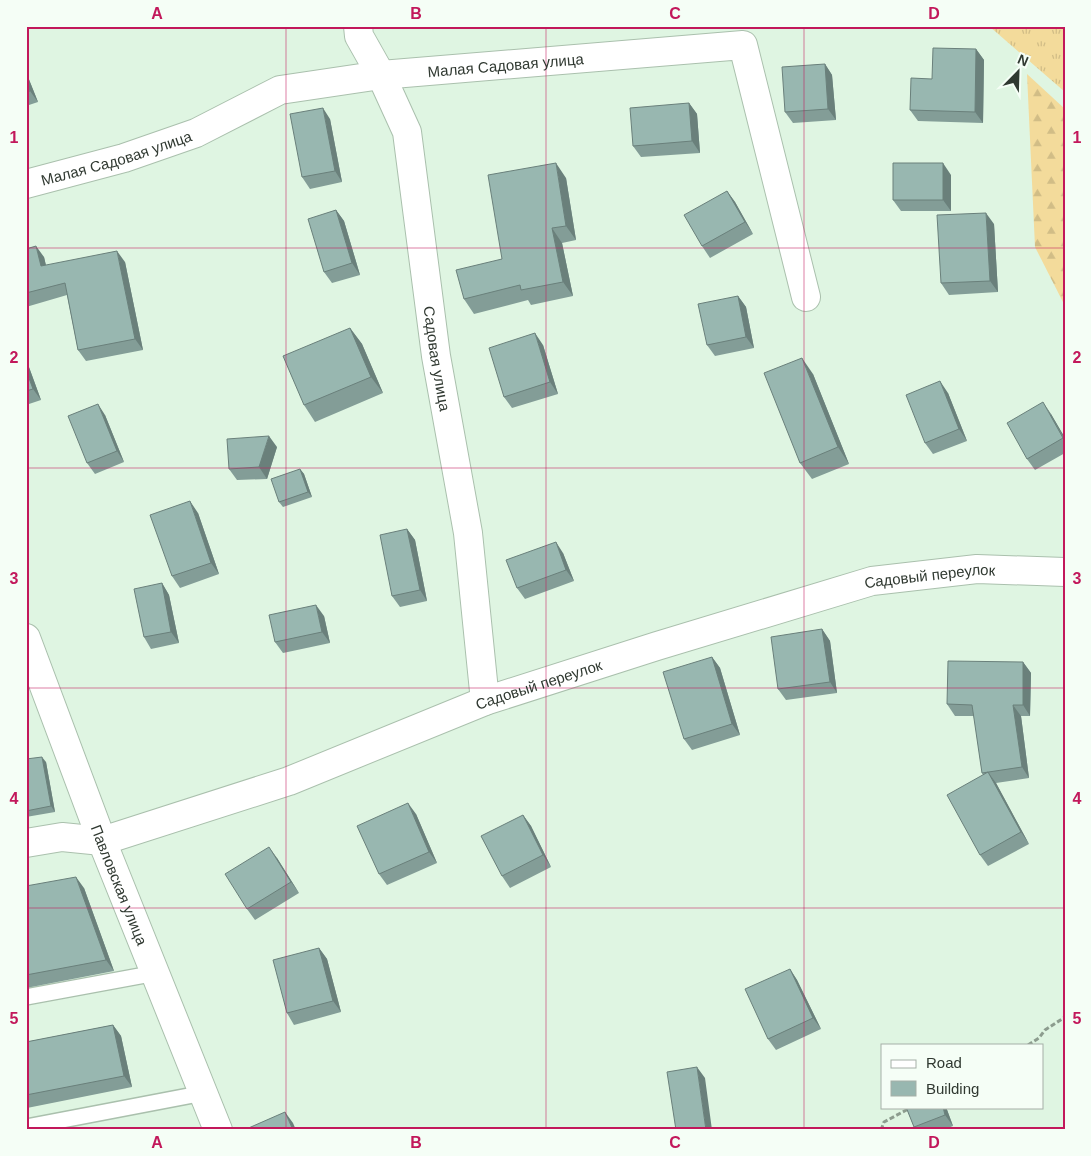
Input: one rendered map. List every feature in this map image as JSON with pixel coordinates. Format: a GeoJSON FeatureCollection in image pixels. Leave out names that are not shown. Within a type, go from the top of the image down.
{"type":"FeatureCollection","features":[{"type":"Feature","properties":{"kind":"street","name":"Садовая улица"},"geometry":{"type":"LineString","coordinates":[[358,26],[359,36],[381,75],[407,132],[436,356],[468,533],[485,701]]}},
{"type":"Feature","properties":{"kind":"street","name":"Малая Садовая улица"},"geometry":{"type":"LineString","coordinates":[[26,184],[124,158],[196,133],[280,90],[381,75],[743,45],[806,297]]}},
{"type":"Feature","properties":{"kind":"street","name":"Садовый переулок"},"geometry":{"type":"LineString","coordinates":[[26,843],[62,836],[102,841],[289,781],[485,701],[648,649],[872,582],[977,569],[1065,572]]}},
{"type":"Feature","properties":{"kind":"street","name":"Павловская улица"},"geometry":{"type":"LineString","coordinates":[[26,638],[102,841],[218,1130]]}},
{"type":"Feature","properties":{"kind":"lane"},"geometry":{"type":"LineString","coordinates":[[26,997],[156,973]]}},
{"type":"Feature","properties":{"kind":"lane"},"geometry":{"type":"LineString","coordinates":[[26,1127],[85,1123],[204,1093]]}},
{"type":"Feature","properties":{"kind":"path"},"geometry":{"type":"LineString","coordinates":[[1029,1044],[1045,1030],[1065,1017]]}},
{"type":"Feature","properties":{"kind":"path"},"geometry":{"type":"LineString","coordinates":[[881,1130],[884,1122],[910,1108]]}},
{"type":"Feature","properties":{"kind":"green space"},"geometry":{"type":"Polygon","coordinates":[[[989,26],[1065,26],[1065,92],[989,26]]]}},
{"type":"Feature","properties":{"kind":"green space"},"geometry":{"type":"Polygon","coordinates":[[[1027,74],[1065,109],[1065,306],[1035,247],[1027,74]]]}},
{"type":"Feature","properties":{"kind":"building"},"geometry":{"type":"Polygon","coordinates":[[[933,48],[976,49],[975,112],[910,110],[911,78],[932,79],[933,48]]]}},
{"type":"Feature","properties":{"kind":"building"},"geometry":{"type":"Polygon","coordinates":[[[825,64],[828,109],[785,112],[782,67],[825,64]]]}},
{"type":"Feature","properties":{"kind":"building"},"geometry":{"type":"Polygon","coordinates":[[[26,81],[30,91],[26,92],[26,81]]]}},
{"type":"Feature","properties":{"kind":"building"},"geometry":{"type":"Polygon","coordinates":[[[689,103],[692,141],[633,146],[630,108],[689,103]]]}},
{"type":"Feature","properties":{"kind":"building"},"geometry":{"type":"Polygon","coordinates":[[[323,108],[335,171],[302,177],[290,114],[323,108]]]}},
{"type":"Feature","properties":{"kind":"building"},"geometry":{"type":"Polygon","coordinates":[[[556,163],[566,226],[552,228],[563,282],[521,290],[520,285],[464,299],[456,270],[502,259],[488,175],[556,163]]]}},
{"type":"Feature","properties":{"kind":"building"},"geometry":{"type":"Polygon","coordinates":[[[893,163],[943,163],[943,200],[893,200],[893,163]]]}},
{"type":"Feature","properties":{"kind":"building"},"geometry":{"type":"Polygon","coordinates":[[[727,191],[745,222],[702,246],[684,215],[727,191]]]}},
{"type":"Feature","properties":{"kind":"building"},"geometry":{"type":"Polygon","coordinates":[[[336,210],[352,263],[324,272],[308,219],[336,210]]]}},
{"type":"Feature","properties":{"kind":"building"},"geometry":{"type":"Polygon","coordinates":[[[986,213],[990,281],[941,283],[937,215],[986,213]]]}},
{"type":"Feature","properties":{"kind":"building"},"geometry":{"type":"Polygon","coordinates":[[[36,246],[41,266],[117,251],[135,339],[78,350],[65,283],[26,293],[26,249],[36,246]]]}},
{"type":"Feature","properties":{"kind":"building"},"geometry":{"type":"Polygon","coordinates":[[[738,296],[746,337],[707,345],[698,304],[738,296]]]}},
{"type":"Feature","properties":{"kind":"building"},"geometry":{"type":"Polygon","coordinates":[[[350,328],[371,377],[304,405],[283,356],[350,328]]]}},
{"type":"Feature","properties":{"kind":"building"},"geometry":{"type":"Polygon","coordinates":[[[535,333],[550,382],[504,397],[489,348],[535,333]]]}},
{"type":"Feature","properties":{"kind":"building"},"geometry":{"type":"Polygon","coordinates":[[[802,358],[838,447],[800,463],[764,373],[802,358]]]}},
{"type":"Feature","properties":{"kind":"building"},"geometry":{"type":"Polygon","coordinates":[[[26,370],[33,389],[26,391],[26,370]]]}},
{"type":"Feature","properties":{"kind":"building"},"geometry":{"type":"Polygon","coordinates":[[[940,381],[959,429],[925,443],[906,395],[940,381]]]}},
{"type":"Feature","properties":{"kind":"building"},"geometry":{"type":"Polygon","coordinates":[[[1043,402],[1063,438],[1027,459],[1007,423],[1043,402]]]}},
{"type":"Feature","properties":{"kind":"building"},"geometry":{"type":"Polygon","coordinates":[[[98,404],[117,451],[87,463],[68,416],[98,404]]]}},
{"type":"Feature","properties":{"kind":"building"},"geometry":{"type":"Polygon","coordinates":[[[269,436],[259,467],[229,469],[227,439],[269,436]]]}},
{"type":"Feature","properties":{"kind":"building"},"geometry":{"type":"Polygon","coordinates":[[[300,469],[308,492],[279,502],[271,479],[300,469]]]}},
{"type":"Feature","properties":{"kind":"building"},"geometry":{"type":"Polygon","coordinates":[[[190,501],[211,563],[172,576],[150,515],[190,501]]]}},
{"type":"Feature","properties":{"kind":"building"},"geometry":{"type":"Polygon","coordinates":[[[407,529],[420,590],[392,596],[380,535],[407,529]]]}},
{"type":"Feature","properties":{"kind":"building"},"geometry":{"type":"Polygon","coordinates":[[[556,542],[566,570],[517,588],[506,560],[556,542]]]}},
{"type":"Feature","properties":{"kind":"building"},"geometry":{"type":"Polygon","coordinates":[[[162,583],[171,632],[144,637],[134,589],[162,583]]]}},
{"type":"Feature","properties":{"kind":"building"},"geometry":{"type":"Polygon","coordinates":[[[316,605],[322,632],[275,642],[269,615],[316,605]]]}},
{"type":"Feature","properties":{"kind":"building"},"geometry":{"type":"Polygon","coordinates":[[[822,629],[830,682],[778,689],[771,637],[822,629]]]}},
{"type":"Feature","properties":{"kind":"building"},"geometry":{"type":"Polygon","coordinates":[[[712,657],[732,724],[684,739],[663,672],[712,657]]]}},
{"type":"Feature","properties":{"kind":"building"},"geometry":{"type":"Polygon","coordinates":[[[948,661],[1023,662],[1023,705],[1013,705],[1022,767],[982,773],[972,705],[947,704],[948,661]]]}},
{"type":"Feature","properties":{"kind":"building"},"geometry":{"type":"Polygon","coordinates":[[[42,757],[51,806],[26,811],[26,759],[42,757]]]}},
{"type":"Feature","properties":{"kind":"building"},"geometry":{"type":"Polygon","coordinates":[[[988,772],[1021,832],[980,855],[947,795],[988,772]]]}},
{"type":"Feature","properties":{"kind":"building"},"geometry":{"type":"Polygon","coordinates":[[[408,803],[429,852],[379,874],[357,826],[408,803]]]}},
{"type":"Feature","properties":{"kind":"building"},"geometry":{"type":"Polygon","coordinates":[[[523,815],[543,855],[502,876],[481,836],[523,815]]]}},
{"type":"Feature","properties":{"kind":"building"},"geometry":{"type":"Polygon","coordinates":[[[269,847],[291,882],[247,909],[225,874],[269,847]]]}},
{"type":"Feature","properties":{"kind":"building"},"geometry":{"type":"Polygon","coordinates":[[[76,877],[106,960],[26,975],[26,886],[76,877]]]}},
{"type":"Feature","properties":{"kind":"building"},"geometry":{"type":"Polygon","coordinates":[[[319,948],[333,1001],[287,1013],[273,960],[319,948]]]}},
{"type":"Feature","properties":{"kind":"building"},"geometry":{"type":"Polygon","coordinates":[[[790,969],[813,1018],[768,1039],[745,989],[790,969]]]}},
{"type":"Feature","properties":{"kind":"building"},"geometry":{"type":"Polygon","coordinates":[[[113,1025],[124,1076],[26,1095],[26,1042],[113,1025]]]}},
{"type":"Feature","properties":{"kind":"building"},"geometry":{"type":"Polygon","coordinates":[[[697,1067],[706,1130],[676,1130],[667,1072],[697,1067]]]}},
{"type":"Feature","properties":{"kind":"building"},"geometry":{"type":"Polygon","coordinates":[[[906,1108],[943,1108],[945,1115],[914,1127],[906,1108]]]}},
{"type":"Feature","properties":{"kind":"building"},"geometry":{"type":"Polygon","coordinates":[[[285,1112],[293,1130],[244,1130],[285,1112]]]}}]}
